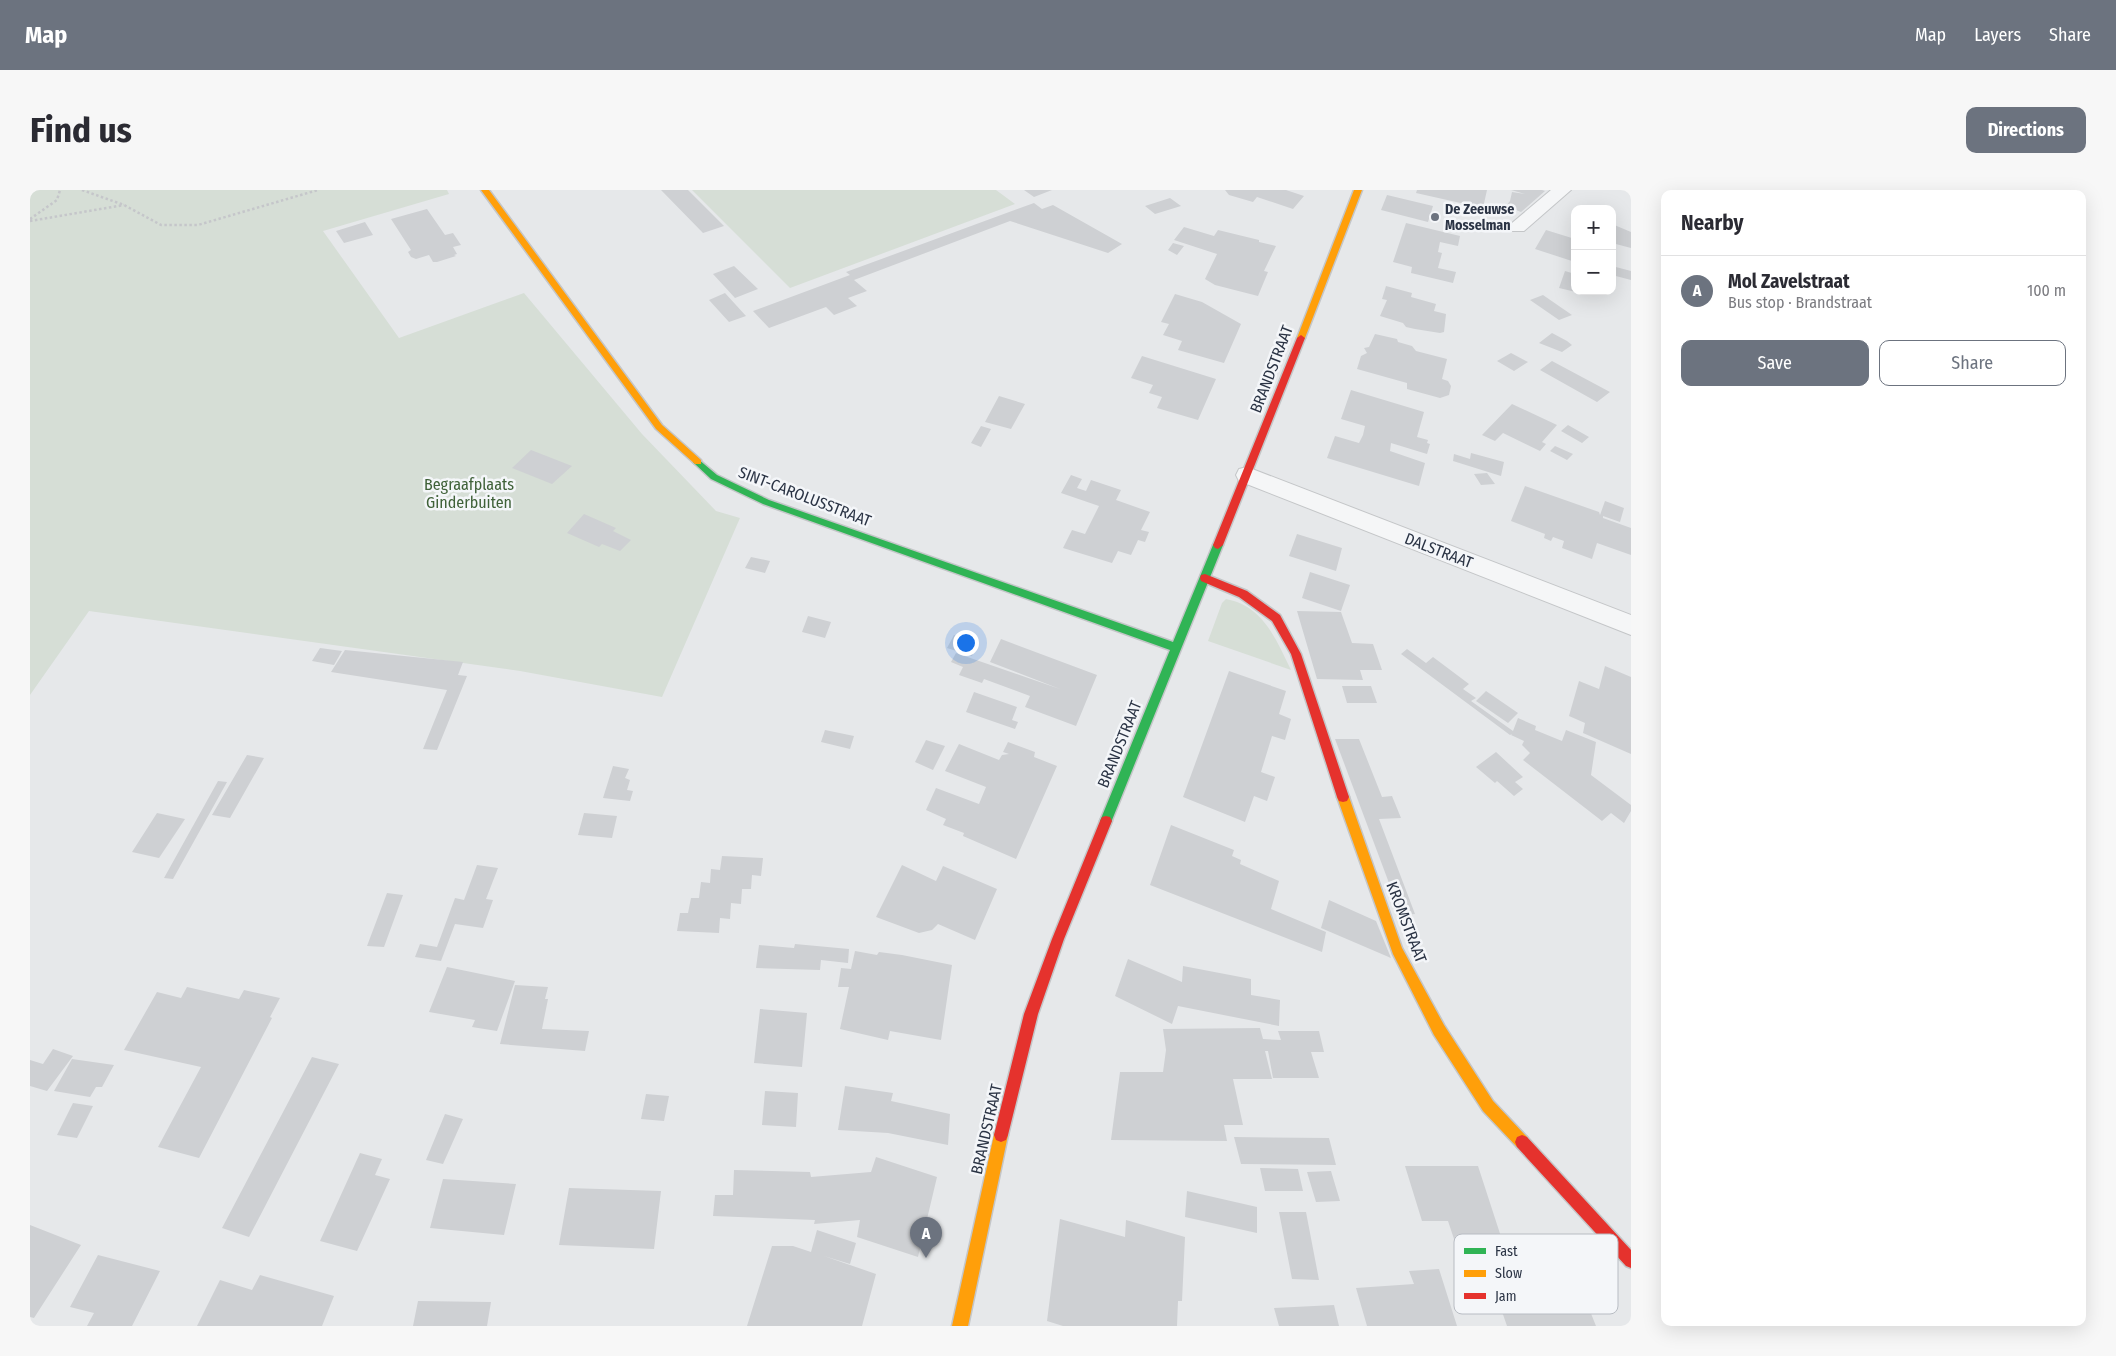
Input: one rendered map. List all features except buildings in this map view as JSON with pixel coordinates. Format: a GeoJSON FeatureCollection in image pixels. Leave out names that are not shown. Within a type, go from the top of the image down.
{"type":"FeatureCollection","features":[{"type":"Feature","properties":{"kind":"street","name":"SINT-CAROLUSSTRAAT"},"geometry":{"type":"LineString","coordinates":[[485,190],[659,427],[714,477],[766,502],[1175,647]]}},
{"type":"Feature","properties":{"kind":"street","name":"BRANDSTRAAT"},"geometry":{"type":"LineString","coordinates":[[960,1326],[1011,1087],[1031,1014],[1058,939],[1175,647],[1247,474],[1358,190]]}},
{"type":"Feature","properties":{"kind":"street"},"geometry":{"type":"LineString","coordinates":[[1518,227],[1562,190]]}},
{"type":"Feature","properties":{"kind":"street","name":"DALSTRAAT"},"geometry":{"type":"LineString","coordinates":[[1247,474],[1631,625]]}},
{"type":"Feature","properties":{"kind":"street","name":"KROMSTRAAT"},"geometry":{"type":"LineString","coordinates":[[1205,578],[1243,594],[1276,618],[1296,654],[1334,775],[1397,950],[1439,1030],[1488,1106],[1605,1234]]}},
{"type":"Feature","properties":{"kind":"street","name":"KROMSTRAAT"},"geometry":{"type":"LineString","coordinates":[[1618,1247],[1631,1261]]}},
{"type":"Feature","properties":{"kind":"path"},"geometry":{"type":"LineString","coordinates":[[30,220],[57,200],[60,190]]}},
{"type":"Feature","properties":{"kind":"path"},"geometry":{"type":"LineString","coordinates":[[82,190],[124,205],[161,225],[198,225],[318,190]]}},
{"type":"Feature","properties":{"kind":"path"},"geometry":{"type":"LineString","coordinates":[[30,220],[124,205]]}},
{"type":"Feature","properties":{"kind":"green space","name":"Begraafplaats Ginderbuiten"},"geometry":{"type":"Polygon","coordinates":[[[30,190],[447,190],[449,194],[323,231],[399,338],[524,293],[642,434],[716,511],[740,518],[662,697],[520,671],[89,611],[30,695],[30,190]]]}},
{"type":"Feature","properties":{"kind":"green space"},"geometry":{"type":"Polygon","coordinates":[[[692,190],[996,190],[1015,204],[790,288],[692,190]]]}},
{"type":"Feature","properties":{"kind":"green space"},"geometry":{"type":"Polygon","coordinates":[[[1226,599],[1250,609],[1259,617],[1274,636],[1291,670],[1208,641],[1222,603],[1226,599]]]}},
{"type":"Feature","properties":{"kind":"traffic: fast"},"geometry":{"type":"LineString","coordinates":[[698,462],[714,477],[766,502],[1175,647]]}},
{"type":"Feature","properties":{"kind":"traffic: fast"},"geometry":{"type":"LineString","coordinates":[[1106,821],[1218,545]]}},
{"type":"Feature","properties":{"kind":"traffic: slow"},"geometry":{"type":"LineString","coordinates":[[485,190],[659,427],[698,462]]}},
{"type":"Feature","properties":{"kind":"traffic: slow"},"geometry":{"type":"LineString","coordinates":[[1301,338],[1358,190]]}},
{"type":"Feature","properties":{"kind":"traffic: slow"},"geometry":{"type":"LineString","coordinates":[[1343,797],[1397,950],[1439,1030],[1488,1106],[1522,1142]]}},
{"type":"Feature","properties":{"kind":"traffic: slow"},"geometry":{"type":"LineString","coordinates":[[960,1326],[1001,1135]]}},
{"type":"Feature","properties":{"kind":"traffic: jam"},"geometry":{"type":"LineString","coordinates":[[1218,545],[1301,338]]}},
{"type":"Feature","properties":{"kind":"traffic: jam"},"geometry":{"type":"LineString","coordinates":[[1205,578],[1243,594],[1276,618],[1296,654],[1343,797]]}},
{"type":"Feature","properties":{"kind":"traffic: jam"},"geometry":{"type":"LineString","coordinates":[[1001,1135],[1031,1014],[1058,939],[1106,821]]}},
{"type":"Feature","properties":{"kind":"traffic: jam"},"geometry":{"type":"LineString","coordinates":[[1522,1142],[1606,1234]]}},
{"type":"Feature","properties":{"kind":"traffic: jam"},"geometry":{"type":"LineString","coordinates":[[1618,1247],[1631,1261]]}},
{"type":"Feature","properties":{"kind":"place","name":"De Zeeuwse Mosselman"},"geometry":{"type":"Point","coordinates":[1435,217]}},
{"type":"Feature","properties":{"kind":"place","name":"Mol Zavelstraat"},"geometry":{"type":"Point","coordinates":[926,1258]}}]}
